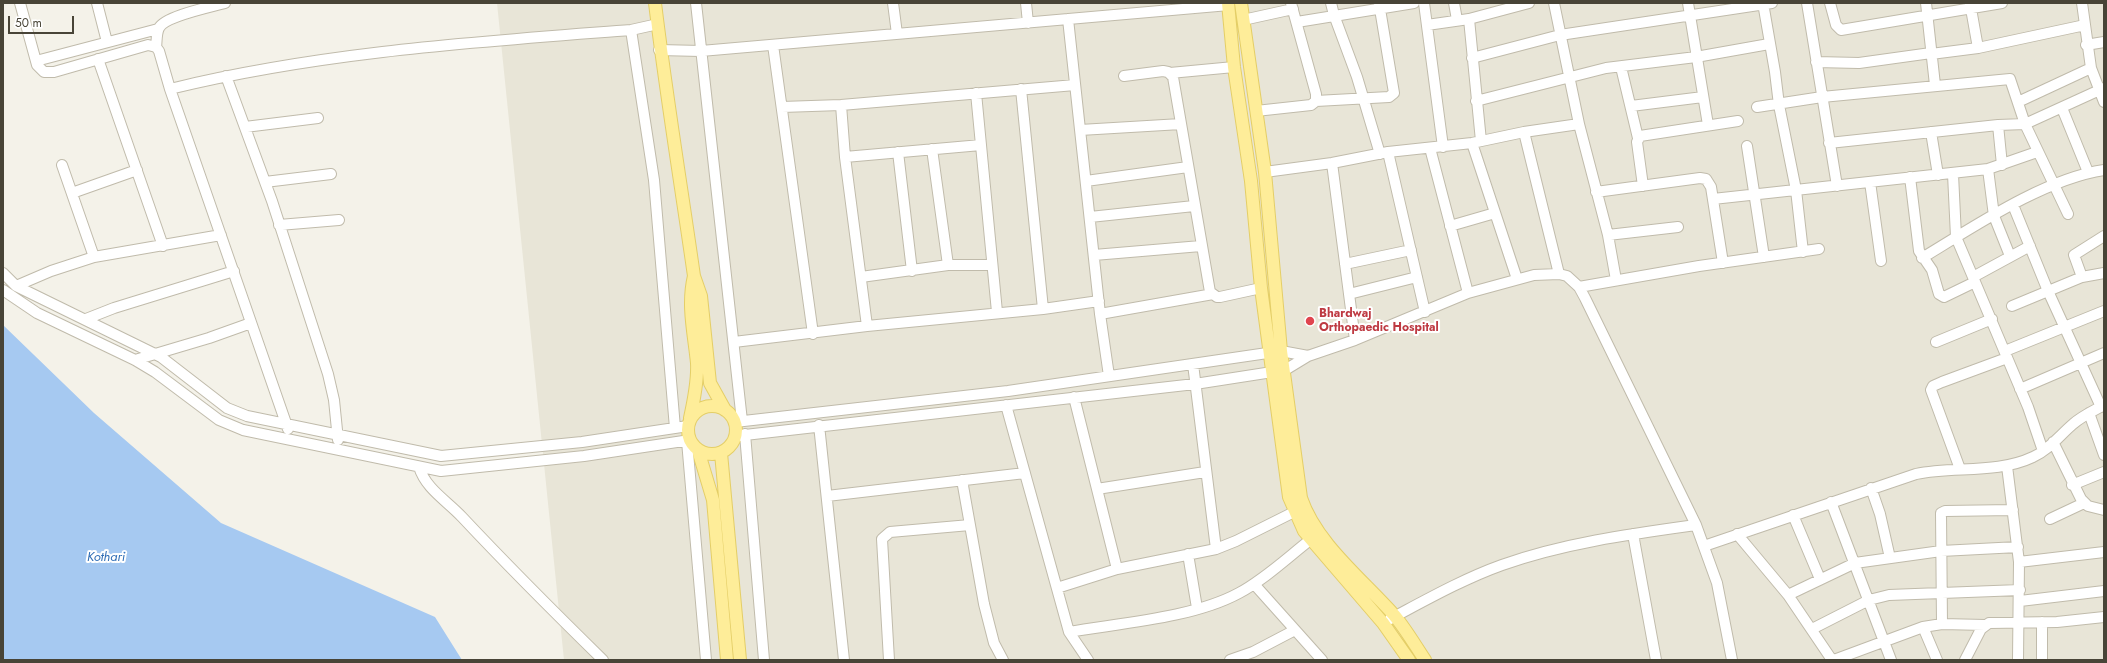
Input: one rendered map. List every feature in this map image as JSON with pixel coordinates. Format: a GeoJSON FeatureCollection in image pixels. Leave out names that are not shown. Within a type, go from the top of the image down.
{"type":"FeatureCollection","features":[{"type":"Feature","properties":{"kind":"main road"},"geometry":{"type":"LineString","coordinates":[[655,3],[658,24],[659,50],[669,98],[694,276],[701,296],[710,382],[725,410]]}},
{"type":"Feature","properties":{"kind":"main road"},"geometry":{"type":"LineString","coordinates":[[1241,3],[1265,172],[1276,352],[1272,372],[1288,490],[1294,512],[1310,540],[1383,623],[1408,660]]}},
{"type":"Feature","properties":{"kind":"main road"},"geometry":{"type":"LineString","coordinates":[[1228,4],[1234,66],[1251,181],[1261,288],[1276,352],[1285,370],[1299,484],[1305,508],[1316,528],[1328,544],[1395,616],[1424,660]]}},
{"type":"Feature","properties":{"kind":"main road"},"geometry":{"type":"LineString","coordinates":[[689,422],[698,410],[706,406],[714,406],[725,410],[738,421],[740,435],[721,453],[709,454],[698,450],[688,441],[689,422],[696,387],[697,364],[690,293],[694,276]]}},
{"type":"Feature","properties":{"kind":"main road"},"geometry":{"type":"LineString","coordinates":[[698,450],[713,500],[727,660]]}},
{"type":"Feature","properties":{"kind":"main road"},"geometry":{"type":"LineString","coordinates":[[721,453],[740,660]]}},
{"type":"Feature","properties":{"kind":"main road"},"geometry":{"type":"LineString","coordinates":[[719,565],[732,564]]}},
{"type":"Feature","properties":{"kind":"street"},"geometry":{"type":"LineString","coordinates":[[20,3],[39,69],[49,72],[148,45],[156,47]]}},
{"type":"Feature","properties":{"kind":"street"},"geometry":{"type":"LineString","coordinates":[[97,3],[107,42]]}},
{"type":"Feature","properties":{"kind":"street"},"geometry":{"type":"LineString","coordinates":[[36,61],[158,28],[161,24],[174,18],[225,3]]}},
{"type":"Feature","properties":{"kind":"street"},"geometry":{"type":"LineString","coordinates":[[696,3],[734,342],[738,421],[1008,391],[1276,352],[1308,356]]}},
{"type":"Feature","properties":{"kind":"street"},"geometry":{"type":"LineString","coordinates":[[893,3],[897,34]]}},
{"type":"Feature","properties":{"kind":"street"},"geometry":{"type":"LineString","coordinates":[[1026,3],[1028,23]]}},
{"type":"Feature","properties":{"kind":"street"},"geometry":{"type":"LineString","coordinates":[[1331,3],[1384,153],[1411,250],[1425,312]]}},
{"type":"Feature","properties":{"kind":"street"},"geometry":{"type":"LineString","coordinates":[[1297,22],[1380,6],[1414,3]]}},
{"type":"Feature","properties":{"kind":"street"},"geometry":{"type":"LineString","coordinates":[[1424,3],[1443,147]]}},
{"type":"Feature","properties":{"kind":"street"},"geometry":{"type":"LineString","coordinates":[[1454,3],[1457,20]]}},
{"type":"Feature","properties":{"kind":"street"},"geometry":{"type":"LineString","coordinates":[[1427,24],[1469,19],[1496,7],[1529,3]]}},
{"type":"Feature","properties":{"kind":"street"},"geometry":{"type":"LineString","coordinates":[[1554,3],[1568,77],[1608,235],[1616,280]]}},
{"type":"Feature","properties":{"kind":"street"},"geometry":{"type":"LineString","coordinates":[[1688,3],[1708,125]]}},
{"type":"Feature","properties":{"kind":"street"},"geometry":{"type":"LineString","coordinates":[[1472,58],[1560,35],[1766,3],[1769,44],[1775,72],[1779,105],[1796,190],[1803,252]]}},
{"type":"Feature","properties":{"kind":"street"},"geometry":{"type":"LineString","coordinates":[[1807,3],[1836,186]]}},
{"type":"Feature","properties":{"kind":"street"},"geometry":{"type":"LineString","coordinates":[[1830,3],[1836,25],[1841,30],[1970,6],[2002,3]]}},
{"type":"Feature","properties":{"kind":"street"},"geometry":{"type":"LineString","coordinates":[[1926,3],[1934,85]]}},
{"type":"Feature","properties":{"kind":"street"},"geometry":{"type":"LineString","coordinates":[[2082,3],[2086,45],[2091,68],[2102,89],[2104,102]]}},
{"type":"Feature","properties":{"kind":"street"},"geometry":{"type":"LineString","coordinates":[[659,50],[701,51],[1028,23],[1153,7],[1228,4]]}},
{"type":"Feature","properties":{"kind":"street"},"geometry":{"type":"LineString","coordinates":[[1243,20],[1292,6],[1316,94],[1316,101]]}},
{"type":"Feature","properties":{"kind":"street"},"geometry":{"type":"LineString","coordinates":[[1256,111],[1311,105],[1316,101],[1363,97],[1389,97],[1394,93],[1380,6]]}},
{"type":"Feature","properties":{"kind":"street"},"geometry":{"type":"LineString","coordinates":[[1970,6],[1978,48]]}},
{"type":"Feature","properties":{"kind":"street"},"geometry":{"type":"LineString","coordinates":[[1068,19],[1100,314],[1109,376]]}},
{"type":"Feature","properties":{"kind":"street"},"geometry":{"type":"LineString","coordinates":[[1469,19],[1476,101],[1476,142],[1495,213],[1517,279]]}},
{"type":"Feature","properties":{"kind":"street"},"geometry":{"type":"LineString","coordinates":[[170,89],[226,76],[349,55],[631,30],[658,24]]}},
{"type":"Feature","properties":{"kind":"street"},"geometry":{"type":"LineString","coordinates":[[1816,62],[1859,63],[1978,48],[2085,25]]}},
{"type":"Feature","properties":{"kind":"street"},"geometry":{"type":"LineString","coordinates":[[158,28],[156,47],[159,51],[170,89],[251,323],[288,424],[290,440]]}},
{"type":"Feature","properties":{"kind":"street"},"geometry":{"type":"LineString","coordinates":[[631,30],[654,180],[676,428]]}},
{"type":"Feature","properties":{"kind":"street"},"geometry":{"type":"LineString","coordinates":[[2086,45],[2104,42]]}},
{"type":"Feature","properties":{"kind":"street"},"geometry":{"type":"LineString","coordinates":[[1476,101],[1568,77],[1621,66],[1696,57],[1769,44]]}},
{"type":"Feature","properties":{"kind":"street"},"geometry":{"type":"LineString","coordinates":[[773,45],[813,334]]}},
{"type":"Feature","properties":{"kind":"street"},"geometry":{"type":"LineString","coordinates":[[98,59],[163,246]]}},
{"type":"Feature","properties":{"kind":"street"},"geometry":{"type":"LineString","coordinates":[[1124,76],[1163,71],[1170,74],[1234,66]]}},
{"type":"Feature","properties":{"kind":"street"},"geometry":{"type":"LineString","coordinates":[[1621,66],[1638,138],[1637,142],[1643,186]]}},
{"type":"Feature","properties":{"kind":"street"},"geometry":{"type":"LineString","coordinates":[[2018,102],[2091,68]]}},
{"type":"Feature","properties":{"kind":"street"},"geometry":{"type":"LineString","coordinates":[[1170,74],[1173,80],[1181,124],[1208,287],[1212,294]]}},
{"type":"Feature","properties":{"kind":"street"},"geometry":{"type":"LineString","coordinates":[[226,76],[265,182],[328,374],[334,400],[338,450]]}},
{"type":"Feature","properties":{"kind":"street"},"geometry":{"type":"LineString","coordinates":[[1758,107],[1934,85],[2008,78],[2012,81],[2025,124],[2037,152],[2068,214]]}},
{"type":"Feature","properties":{"kind":"street"},"geometry":{"type":"LineString","coordinates":[[782,107],[841,105],[1075,85]]}},
{"type":"Feature","properties":{"kind":"street"},"geometry":{"type":"LineString","coordinates":[[1021,89],[1043,309]]}},
{"type":"Feature","properties":{"kind":"street"},"geometry":{"type":"LineString","coordinates":[[1829,143],[1998,125],[2025,124],[2102,89]]}},
{"type":"Feature","properties":{"kind":"street"},"geometry":{"type":"LineString","coordinates":[[976,93],[996,312]]}},
{"type":"Feature","properties":{"kind":"street"},"geometry":{"type":"LineString","coordinates":[[1631,106],[1703,97]]}},
{"type":"Feature","properties":{"kind":"street"},"geometry":{"type":"LineString","coordinates":[[841,105],[867,326]]}},
{"type":"Feature","properties":{"kind":"street"},"geometry":{"type":"LineString","coordinates":[[2062,108],[2088,172]]}},
{"type":"Feature","properties":{"kind":"street"},"geometry":{"type":"LineString","coordinates":[[245,128],[318,118]]}},
{"type":"Feature","properties":{"kind":"street"},"geometry":{"type":"LineString","coordinates":[[1638,138],[1645,135],[1738,121]]}},
{"type":"Feature","properties":{"kind":"street"},"geometry":{"type":"LineString","coordinates":[[1080,130],[1181,124]]}},
{"type":"Feature","properties":{"kind":"street"},"geometry":{"type":"LineString","coordinates":[[1265,172],[1332,163],[1384,153],[1476,142],[1524,132],[1579,124]]}},
{"type":"Feature","properties":{"kind":"street"},"geometry":{"type":"LineString","coordinates":[[1998,125],[2002,164]]}},
{"type":"Feature","properties":{"kind":"street"},"geometry":{"type":"LineString","coordinates":[[1524,132],[1559,274]]}},
{"type":"Feature","properties":{"kind":"street"},"geometry":{"type":"LineString","coordinates":[[1931,132],[1938,175]]}},
{"type":"Feature","properties":{"kind":"street"},"geometry":{"type":"LineString","coordinates":[[846,157],[981,145]]}},
{"type":"Feature","properties":{"kind":"street"},"geometry":{"type":"LineString","coordinates":[[1747,146],[1764,257]]}},
{"type":"Feature","properties":{"kind":"street"},"geometry":{"type":"LineString","coordinates":[[1430,148],[1468,293]]}},
{"type":"Feature","properties":{"kind":"street"},"geometry":{"type":"LineString","coordinates":[[932,149],[948,265]]}},
{"type":"Feature","properties":{"kind":"street"},"geometry":{"type":"LineString","coordinates":[[898,152],[912,270]]}},
{"type":"Feature","properties":{"kind":"street"},"geometry":{"type":"LineString","coordinates":[[1713,199],[1988,169],[2037,152]]}},
{"type":"Feature","properties":{"kind":"street"},"geometry":{"type":"LineString","coordinates":[[1332,163],[1356,340]]}},
{"type":"Feature","properties":{"kind":"street"},"geometry":{"type":"LineString","coordinates":[[62,165],[94,258]]}},
{"type":"Feature","properties":{"kind":"street"},"geometry":{"type":"LineString","coordinates":[[1086,181],[1188,167]]}},
{"type":"Feature","properties":{"kind":"street"},"geometry":{"type":"LineString","coordinates":[[1988,169],[1994,216],[2010,256]]}},
{"type":"Feature","properties":{"kind":"street"},"geometry":{"type":"LineString","coordinates":[[72,193],[137,170]]}},
{"type":"Feature","properties":{"kind":"street"},"geometry":{"type":"LineString","coordinates":[[1922,258],[2013,205],[2054,185],[2088,172],[2104,170]]}},
{"type":"Feature","properties":{"kind":"street"},"geometry":{"type":"LineString","coordinates":[[265,182],[331,174]]}},
{"type":"Feature","properties":{"kind":"street"},"geometry":{"type":"LineString","coordinates":[[1953,174],[1956,238],[1992,319],[2043,451]]}},
{"type":"Feature","properties":{"kind":"street"},"geometry":{"type":"LineString","coordinates":[[1910,177],[1918,246],[1922,258],[1932,270],[1941,296],[1948,296],[2010,256],[2030,246]]}},
{"type":"Feature","properties":{"kind":"street"},"geometry":{"type":"LineString","coordinates":[[1596,192],[1704,178],[1710,182],[1723,263]]}},
{"type":"Feature","properties":{"kind":"street"},"geometry":{"type":"LineString","coordinates":[[1870,182],[1882,262]]}},
{"type":"Feature","properties":{"kind":"street"},"geometry":{"type":"LineString","coordinates":[[1704,546],[1871,488],[1916,474],[2007,466],[2024,461],[2043,451],[2072,425],[2089,413],[2103,406],[2048,291],[2013,205]]}},
{"type":"Feature","properties":{"kind":"street"},"geometry":{"type":"LineString","coordinates":[[1090,217],[1194,206]]}},
{"type":"Feature","properties":{"kind":"street"},"geometry":{"type":"LineString","coordinates":[[1450,226],[1495,213]]}},
{"type":"Feature","properties":{"kind":"street"},"geometry":{"type":"LineString","coordinates":[[279,225],[339,220]]}},
{"type":"Feature","properties":{"kind":"street"},"geometry":{"type":"LineString","coordinates":[[1608,235],[1678,227]]}},
{"type":"Feature","properties":{"kind":"street"},"geometry":{"type":"LineString","coordinates":[[16,286],[51,271],[94,258],[221,235]]}},
{"type":"Feature","properties":{"kind":"street"},"geometry":{"type":"LineString","coordinates":[[2082,277],[2074,255],[2104,236]]}},
{"type":"Feature","properties":{"kind":"street"},"geometry":{"type":"LineString","coordinates":[[1094,255],[1201,246]]}},
{"type":"Feature","properties":{"kind":"street"},"geometry":{"type":"LineString","coordinates":[[1579,288],[1616,280],[1820,249]]}},
{"type":"Feature","properties":{"kind":"street"},"geometry":{"type":"LineString","coordinates":[[1345,264],[1411,250]]}},
{"type":"Feature","properties":{"kind":"street"},"geometry":{"type":"LineString","coordinates":[[861,277],[948,265],[992,265]]}},
{"type":"Feature","properties":{"kind":"street"},"geometry":{"type":"LineString","coordinates":[[86,319],[114,308],[234,271]]}},
{"type":"Feature","properties":{"kind":"street"},"geometry":{"type":"LineString","coordinates":[[3,273],[16,286],[156,354],[234,412],[338,435],[441,456],[582,442],[676,428],[689,422]]}},
{"type":"Feature","properties":{"kind":"street"},"geometry":{"type":"LineString","coordinates":[[2012,306],[2082,277],[2104,273]]}},
{"type":"Feature","properties":{"kind":"street"},"geometry":{"type":"LineString","coordinates":[[764,660],[740,435],[1195,384],[1285,370],[1308,356],[1356,340],[1468,293],[1534,275],[1559,274],[1567,276],[1579,288],[1696,525],[1717,583],[1732,660]]}},
{"type":"Feature","properties":{"kind":"street"},"geometry":{"type":"LineString","coordinates":[[1349,294],[1417,277]]}},
{"type":"Feature","properties":{"kind":"street"},"geometry":{"type":"LineString","coordinates":[[1100,314],[1212,294],[1220,297],[1261,288]]}},
{"type":"Feature","properties":{"kind":"street"},"geometry":{"type":"LineString","coordinates":[[3,290],[37,313],[135,360],[155,372],[228,425],[290,440],[441,471],[584,456],[688,441],[706,660]]}},
{"type":"Feature","properties":{"kind":"street"},"geometry":{"type":"LineString","coordinates":[[734,342],[996,312],[1043,309],[1099,301]]}},
{"type":"Feature","properties":{"kind":"street"},"geometry":{"type":"LineString","coordinates":[[1960,469],[1931,390],[1933,386],[2006,355],[2065,326],[2104,311]]}},
{"type":"Feature","properties":{"kind":"street"},"geometry":{"type":"LineString","coordinates":[[1936,342],[1992,319]]}},
{"type":"Feature","properties":{"kind":"street"},"geometry":{"type":"LineString","coordinates":[[135,360],[210,338],[251,323]]}},
{"type":"Feature","properties":{"kind":"street"},"geometry":{"type":"LineString","coordinates":[[2020,389],[2104,353]]}},
{"type":"Feature","properties":{"kind":"street"},"geometry":{"type":"LineString","coordinates":[[1193,364],[1205,472],[1216,549]]}},
{"type":"Feature","properties":{"kind":"street"},"geometry":{"type":"LineString","coordinates":[[1074,397],[1117,569]]}},
{"type":"Feature","properties":{"kind":"street"},"geometry":{"type":"LineString","coordinates":[[1006,405],[1069,632],[1088,660]]}},
{"type":"Feature","properties":{"kind":"street"},"geometry":{"type":"LineString","coordinates":[[2089,413],[2104,455]]}},
{"type":"Feature","properties":{"kind":"street"},"geometry":{"type":"LineString","coordinates":[[819,425],[844,660]]}},
{"type":"Feature","properties":{"kind":"street"},"geometry":{"type":"LineString","coordinates":[[2053,442],[2072,485],[2084,503],[2104,510]]}},
{"type":"Feature","properties":{"kind":"street"},"geometry":{"type":"LineString","coordinates":[[2007,466],[2019,562],[2020,622],[2018,660]]}},
{"type":"Feature","properties":{"kind":"street"},"geometry":{"type":"LineString","coordinates":[[419,467],[426,483],[456,511],[547,606],[603,660]]}},
{"type":"Feature","properties":{"kind":"street"},"geometry":{"type":"LineString","coordinates":[[1097,489],[1205,472]]}},
{"type":"Feature","properties":{"kind":"street"},"geometry":{"type":"LineString","coordinates":[[2072,485],[2104,472]]}},
{"type":"Feature","properties":{"kind":"street"},"geometry":{"type":"LineString","coordinates":[[827,496],[1024,473]]}},
{"type":"Feature","properties":{"kind":"street"},"geometry":{"type":"LineString","coordinates":[[962,480],[992,634],[1003,660]]}},
{"type":"Feature","properties":{"kind":"street"},"geometry":{"type":"LineString","coordinates":[[1871,488],[1880,514],[1890,558]]}},
{"type":"Feature","properties":{"kind":"street"},"geometry":{"type":"LineString","coordinates":[[1832,502],[1892,660]]}},
{"type":"Feature","properties":{"kind":"street"},"geometry":{"type":"LineString","coordinates":[[2050,519],[2084,503]]}},
{"type":"Feature","properties":{"kind":"street"},"geometry":{"type":"LineString","coordinates":[[1942,624],[1939,518],[1942,512],[2013,510]]}},
{"type":"Feature","properties":{"kind":"street"},"geometry":{"type":"LineString","coordinates":[[1057,588],[1117,569],[1216,549],[1236,541],[1294,512]]}},
{"type":"Feature","properties":{"kind":"street"},"geometry":{"type":"LineString","coordinates":[[1794,515],[1820,579]]}},
{"type":"Feature","properties":{"kind":"street"},"geometry":{"type":"LineString","coordinates":[[889,660],[882,539],[890,532],[970,525]]}},
{"type":"Feature","properties":{"kind":"street"},"geometry":{"type":"LineString","coordinates":[[1383,623],[1476,575],[1540,553],[1633,534],[1696,525]]}},
{"type":"Feature","properties":{"kind":"street"},"geometry":{"type":"LineString","coordinates":[[1633,534],[1656,660]]}},
{"type":"Feature","properties":{"kind":"street"},"geometry":{"type":"LineString","coordinates":[[1737,534],[1788,595],[1833,660],[1884,640],[1923,627],[1942,624],[1985,625],[1992,622],[2067,622],[2104,616]]}},
{"type":"Feature","properties":{"kind":"street"},"geometry":{"type":"LineString","coordinates":[[1069,632],[1172,614],[1220,602],[1254,584],[1310,540]]}},
{"type":"Feature","properties":{"kind":"street"},"geometry":{"type":"LineString","coordinates":[[1788,595],[1855,564],[1941,551],[2018,547]]}},
{"type":"Feature","properties":{"kind":"street"},"geometry":{"type":"LineString","coordinates":[[2019,562],[2104,552]]}},
{"type":"Feature","properties":{"kind":"street"},"geometry":{"type":"LineString","coordinates":[[1188,554],[1197,608]]}},
{"type":"Feature","properties":{"kind":"street"},"geometry":{"type":"LineString","coordinates":[[1254,584],[1322,660]]}},
{"type":"Feature","properties":{"kind":"street"},"geometry":{"type":"LineString","coordinates":[[1812,629],[1869,600],[1902,594],[2020,590]]}},
{"type":"Feature","properties":{"kind":"street"},"geometry":{"type":"LineString","coordinates":[[2020,601],[2104,591]]}},
{"type":"Feature","properties":{"kind":"street"},"geometry":{"type":"LineString","coordinates":[[2042,622],[2042,660]]}},
{"type":"Feature","properties":{"kind":"street"},"geometry":{"type":"LineString","coordinates":[[1965,660],[1985,625]]}},
{"type":"Feature","properties":{"kind":"street"},"geometry":{"type":"LineString","coordinates":[[1923,627],[1937,660]]}},
{"type":"Feature","properties":{"kind":"street"},"geometry":{"type":"LineString","coordinates":[[1231,660],[1252,652],[1295,630]]}},
{"type":"Feature","properties":{"kind":"shaded area"},"geometry":{"type":"Polygon","coordinates":[[[497,3],[2104,3],[2104,660],[564,660],[497,3]]]}},
{"type":"Feature","properties":{"kind":"water","name":"Kothari"},"geometry":{"type":"Polygon","coordinates":[[[3,325],[94,413],[221,523],[435,617],[462,660],[3,660],[3,325]]]}},
{"type":"Feature","properties":{"kind":"place","name":"Bhardwaj Orthopaedic Hospital"},"geometry":{"type":"Point","coordinates":[1310,321]}}]}
